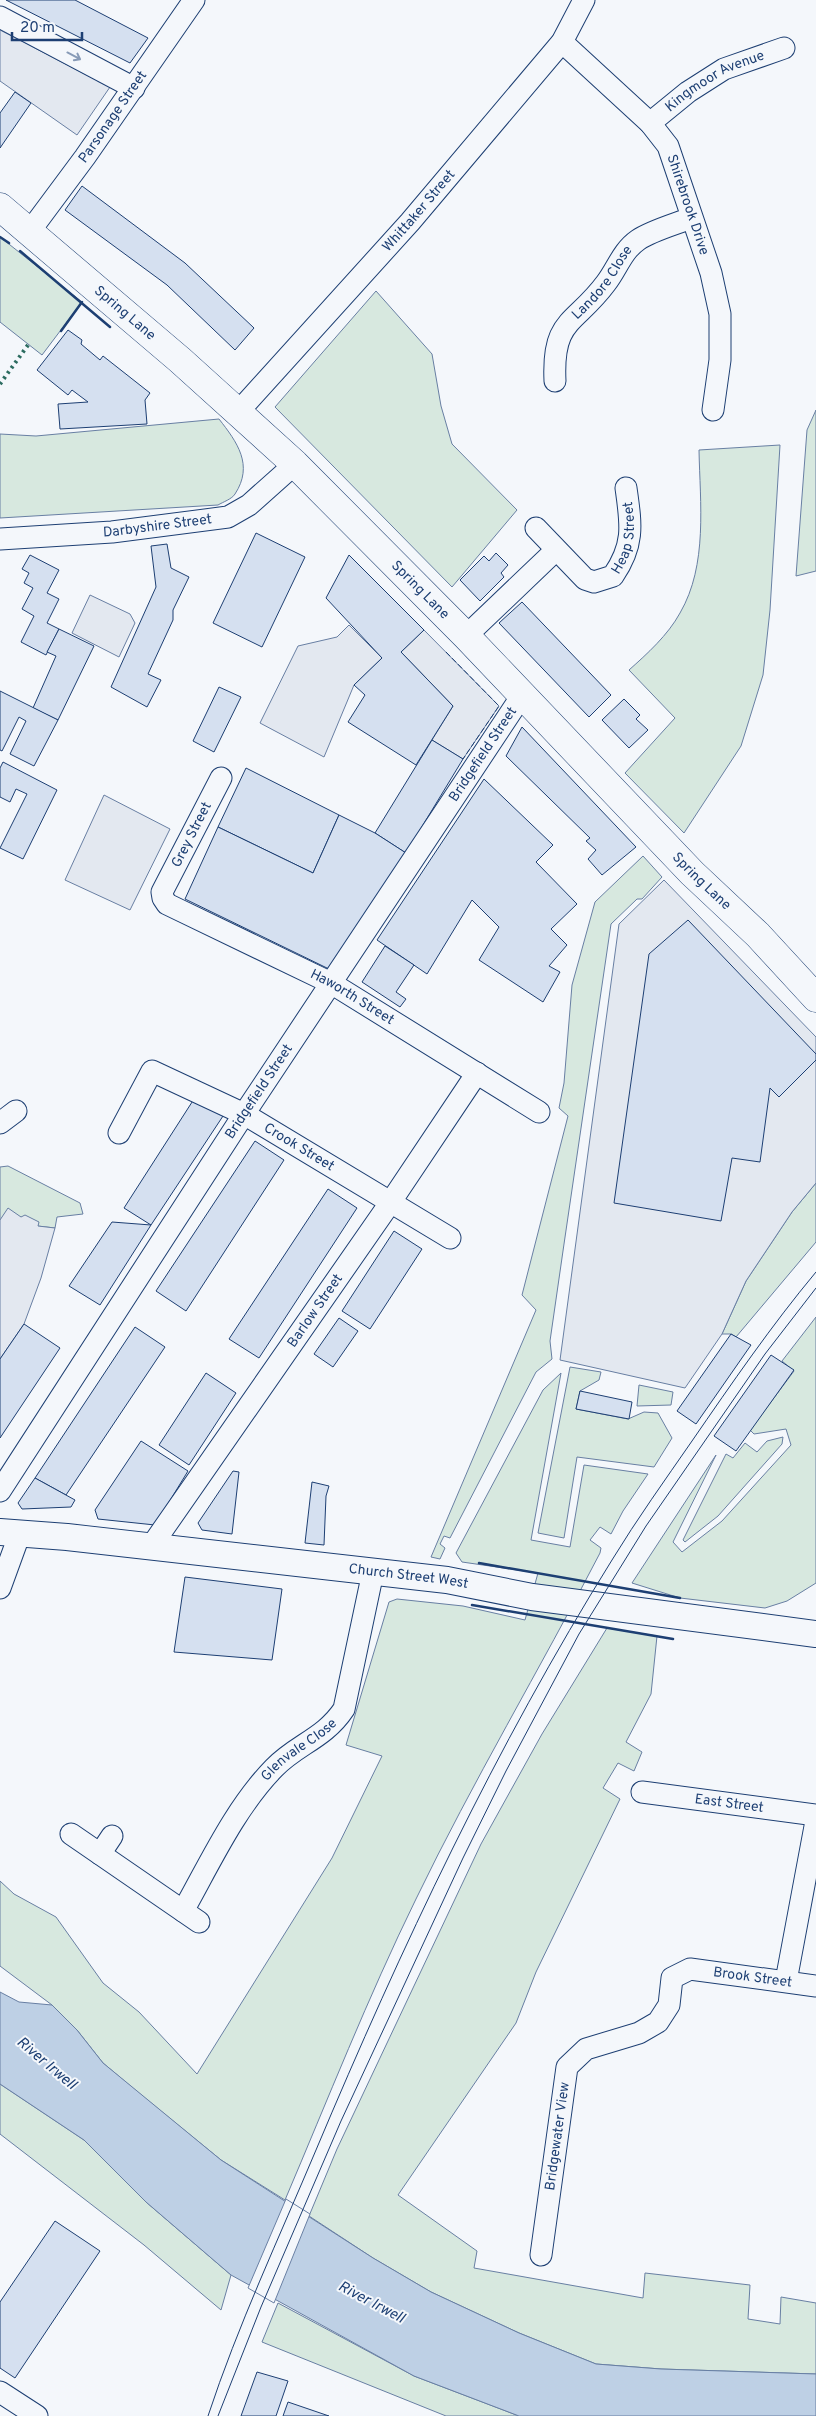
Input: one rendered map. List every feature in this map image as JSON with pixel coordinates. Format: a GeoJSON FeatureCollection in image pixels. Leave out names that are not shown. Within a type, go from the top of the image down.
{"type":"FeatureCollection","features":[{"type":"Feature","properties":{"kind":"main road","name":"Spring Lane"},"geometry":{"type":"LineString","coordinates":[[0,207],[239,412],[295,464],[523,694],[692,873],[758,936],[816,998]]}},
{"type":"Feature","properties":{"kind":"street","name":"Parsonage Street"},"geometry":{"type":"LineString","coordinates":[[30,231],[134,88],[194,0]]}},
{"type":"Feature","properties":{"kind":"street","name":"Whittaker Street"},"geometry":{"type":"LineString","coordinates":[[239,412],[410,222],[562,42],[584,0]]}},
{"type":"Feature","properties":{"kind":"street"},"geometry":{"type":"LineString","coordinates":[[0,17],[134,88]]}},
{"type":"Feature","properties":{"kind":"street","name":"Shirebrook Drive"},"geometry":{"type":"LineString","coordinates":[[562,42],[650,123],[668,146],[711,273],[720,314],[720,360],[713,410]]}},
{"type":"Feature","properties":{"kind":"street","name":"Kingmoor Avenue"},"geometry":{"type":"LineString","coordinates":[[650,123],[688,92],[724,69],[784,48]]}},
{"type":"Feature","properties":{"kind":"street","name":"Landore Close"},"geometry":{"type":"LineString","coordinates":[[555,381],[554,357],[558,340],[569,322],[606,284],[623,254],[639,239],[691,218]]}},
{"type":"Feature","properties":{"kind":"street","name":"Darbyshire Street"},"geometry":{"type":"LineString","coordinates":[[0,539],[112,532],[228,517],[249,505],[295,464]]}},
{"type":"Feature","properties":{"kind":"street","name":"Heap Street"},"geometry":{"type":"LineString","coordinates":[[536,528],[585,579],[594,582],[613,576],[623,560],[631,539],[632,527],[626,488]]}},
{"type":"Feature","properties":{"kind":"street"},"geometry":{"type":"LineString","coordinates":[[466,636],[556,550]]}},
{"type":"Feature","properties":{"kind":"street","name":"Bridgefield Street"},"geometry":{"type":"LineString","coordinates":[[0,1491],[244,1114],[523,694]]}},
{"type":"Feature","properties":{"kind":"street","name":"Grey Street"},"geometry":{"type":"LineString","coordinates":[[162,892],[221,778]]}},
{"type":"Feature","properties":{"kind":"street","name":"Haworth Street"},"geometry":{"type":"LineString","coordinates":[[162,892],[167,904],[331,984],[539,1112]]}},
{"type":"Feature","properties":{"kind":"street","name":"Crook Street"},"geometry":{"type":"LineString","coordinates":[[119,1133],[152,1071],[244,1114],[450,1238]]}},
{"type":"Feature","properties":{"kind":"street","name":"Barlow Street"},"geometry":{"type":"LineString","coordinates":[[150,1548],[478,1073]]}},
{"type":"Feature","properties":{"kind":"street"},"geometry":{"type":"LineString","coordinates":[[0,1588],[10,1533]]}},
{"type":"Feature","properties":{"kind":"street","name":"Church Street West"},"geometry":{"type":"LineString","coordinates":[[10,1533],[67,1537],[150,1548],[447,1580],[532,1596],[816,1634]]}},
{"type":"Feature","properties":{"kind":"street","name":"Glenvale Close"},"geometry":{"type":"LineString","coordinates":[[71,1834],[191,1916],[233,1824],[255,1791],[273,1768],[290,1753],[334,1724],[344,1709],[373,1572]]}},
{"type":"Feature","properties":{"kind":"street","name":"East Street"},"geometry":{"type":"LineString","coordinates":[[642,1792],[816,1814]]}},
{"type":"Feature","properties":{"kind":"street"},"geometry":{"type":"LineString","coordinates":[[786,1981],[816,1821]]}},
{"type":"Feature","properties":{"kind":"street"},"geometry":{"type":"LineString","coordinates":[[100,1854],[112,1836]]}},
{"type":"Feature","properties":{"kind":"street","name":"Brook Street"},"geometry":{"type":"LineString","coordinates":[[690,1968],[816,1986]]}},
{"type":"Feature","properties":{"kind":"street","name":"Bridgewater View"},"geometry":{"type":"LineString","coordinates":[[540,2255],[567,2067],[586,2049],[639,2033],[658,2022],[668,2005],[672,1978],[690,1968]]}},
{"type":"Feature","properties":{"kind":"street"},"geometry":{"type":"LineString","coordinates":[[0,2392],[37,2416]]}},
{"type":"Feature","properties":{"kind":"shaded area"},"geometry":{"type":"Polygon","coordinates":[[[0,30],[110,87],[77,135],[0,81],[0,30]]]}},
{"type":"Feature","properties":{"kind":"shaded area"},"geometry":{"type":"Polygon","coordinates":[[[0,237],[82,302],[42,355],[0,322],[0,237]]]}},
{"type":"Feature","properties":{"kind":"shaded area"},"geometry":{"type":"Polygon","coordinates":[[[376,291],[432,354],[441,406],[452,444],[517,510],[452,587],[275,407],[376,291]]]}},
{"type":"Feature","properties":{"kind":"shaded area"},"geometry":{"type":"Polygon","coordinates":[[[816,410],[816,571],[796,576],[807,430],[816,410]]]}},
{"type":"Feature","properties":{"kind":"shaded area"},"geometry":{"type":"Polygon","coordinates":[[[219,419],[232,436],[241,454],[243,473],[241,483],[234,496],[218,505],[0,518],[0,434],[36,436],[219,419]]]}},
{"type":"Feature","properties":{"kind":"shaded area"},"geometry":{"type":"Polygon","coordinates":[[[780,445],[770,610],[763,675],[741,746],[684,833],[625,773],[675,718],[629,670],[670,629],[689,594],[699,554],[701,512],[699,450],[780,445]]]}},
{"type":"Feature","properties":{"kind":"shaded area"},"geometry":{"type":"Polygon","coordinates":[[[90,595],[130,614],[135,623],[119,657],[72,633],[90,595]]]}},
{"type":"Feature","properties":{"kind":"shaded area"},"geometry":{"type":"Polygon","coordinates":[[[349,625],[382,658],[354,685],[324,757],[260,723],[298,646],[337,637],[349,625]]]}},
{"type":"Feature","properties":{"kind":"shaded area"},"geometry":{"type":"Polygon","coordinates":[[[424,630],[499,706],[463,759],[432,740],[453,706],[401,652],[424,630]]]}},
{"type":"Feature","properties":{"kind":"shaded area"},"geometry":{"type":"Polygon","coordinates":[[[104,795],[170,829],[130,910],[65,880],[104,795]]]}},
{"type":"Feature","properties":{"kind":"shaded area"},"geometry":{"type":"Polygon","coordinates":[[[643,856],[662,877],[642,899],[637,899],[611,924],[550,1341],[552,1359],[536,1372],[450,1538],[444,1536],[440,1544],[445,1548],[440,1559],[431,1557],[536,1310],[522,1295],[568,1116],[559,1108],[564,1083],[572,985],[595,902],[643,856]]]}},
{"type":"Feature","properties":{"kind":"shaded area"},"geometry":{"type":"Polygon","coordinates":[[[664,880],[816,1037],[816,1183],[792,1212],[746,1281],[722,1334],[685,1388],[560,1360],[619,924],[664,880]]]}},
{"type":"Feature","properties":{"kind":"shaded area"},"geometry":{"type":"Polygon","coordinates":[[[8,1166],[80,1203],[83,1214],[57,1217],[55,1228],[37,1226],[21,1217],[0,1220],[0,1167],[8,1166]]]}},
{"type":"Feature","properties":{"kind":"shaded area"},"geometry":{"type":"Polygon","coordinates":[[[816,1183],[816,1242],[736,1337],[731,1334],[722,1334],[746,1281],[792,1212],[816,1183]]]}},
{"type":"Feature","properties":{"kind":"shaded area"},"geometry":{"type":"Polygon","coordinates":[[[8,1208],[21,1217],[25,1215],[39,1222],[38,1226],[55,1228],[41,1278],[24,1324],[0,1359],[0,1220],[8,1208]]]}},
{"type":"Feature","properties":{"kind":"shaded area"},"geometry":{"type":"Polygon","coordinates":[[[816,1317],[816,1583],[787,1601],[765,1608],[680,1598],[632,1583],[716,1455],[673,1542],[682,1552],[722,1521],[791,1445],[786,1429],[754,1434],[750,1430],[794,1371],[782,1361],[816,1317]]]}},
{"type":"Feature","properties":{"kind":"shaded area"},"geometry":{"type":"Polygon","coordinates":[[[570,1367],[601,1372],[599,1380],[580,1391],[576,1409],[628,1419],[644,1412],[658,1413],[672,1438],[654,1467],[577,1457],[564,1538],[538,1533],[570,1367]]]}},
{"type":"Feature","properties":{"kind":"shaded area"},"geometry":{"type":"Polygon","coordinates":[[[561,1373],[531,1540],[570,1547],[584,1465],[648,1474],[623,1511],[611,1534],[600,1527],[590,1540],[601,1548],[600,1553],[460,1811],[416,1899],[365,2011],[285,2200],[221,2160],[140,2094],[103,2063],[77,2030],[52,2005],[0,1966],[0,1881],[14,1894],[56,1917],[103,1983],[139,2012],[197,2074],[332,1858],[382,1756],[346,1745],[389,1602],[397,1599],[463,1606],[525,1620],[538,1573],[462,1562],[456,1553],[543,1390],[561,1373]]]}},
{"type":"Feature","properties":{"kind":"shaded area"},"geometry":{"type":"Polygon","coordinates":[[[639,1385],[673,1392],[671,1405],[637,1406],[639,1385]]]}},
{"type":"Feature","properties":{"kind":"shaded area"},"geometry":{"type":"Polygon","coordinates":[[[783,1437],[782,1444],[718,1516],[685,1542],[683,1540],[726,1454],[733,1458],[745,1443],[757,1452],[767,1441],[783,1437]]]}},
{"type":"Feature","properties":{"kind":"shaded area"},"geometry":{"type":"Polygon","coordinates":[[[607,1628],[657,1636],[651,1694],[626,1742],[642,1752],[634,1771],[618,1763],[603,1788],[620,1799],[536,1972],[516,2023],[398,2195],[477,2251],[474,2268],[643,2298],[645,2273],[750,2285],[748,2319],[780,2324],[781,2297],[816,2303],[816,2374],[661,2369],[596,2364],[519,2333],[431,2292],[373,2258],[309,2216],[337,2149],[481,1844],[542,1734],[607,1628]]]}},
{"type":"Feature","properties":{"kind":"shaded area"},"geometry":{"type":"Polygon","coordinates":[[[0,2084],[84,2140],[146,2202],[231,2275],[221,2310],[144,2245],[0,2134],[0,2084]]]}},
{"type":"Feature","properties":{"kind":"shaded area"},"geometry":{"type":"Polygon","coordinates":[[[278,2303],[414,2376],[519,2416],[446,2416],[262,2342],[278,2303]]]}},
{"type":"Feature","properties":{"kind":"water","name":"River Irwell"},"geometry":{"type":"Polygon","coordinates":[[[0,1992],[19,2002],[52,2005],[77,2030],[103,2063],[221,2160],[373,2258],[431,2292],[519,2333],[596,2364],[661,2369],[816,2374],[816,2416],[519,2416],[414,2376],[231,2275],[146,2202],[84,2140],[0,2084],[0,1992]]]}},
{"type":"Feature","properties":{"kind":"pier"},"geometry":{"type":"Polygon","coordinates":[[[286,2199],[310,2214],[274,2303],[248,2288],[286,2199]]]}},
{"type":"Feature","properties":{"kind":"building"},"geometry":{"type":"Polygon","coordinates":[[[6,0],[75,0],[148,38],[130,63],[6,0]]]}},
{"type":"Feature","properties":{"kind":"building"},"geometry":{"type":"Polygon","coordinates":[[[15,92],[31,103],[0,148],[0,113],[15,92]]]}},
{"type":"Feature","properties":{"kind":"building"},"geometry":{"type":"Polygon","coordinates":[[[82,186],[185,263],[254,328],[235,350],[167,285],[65,210],[82,186]]]}},
{"type":"Feature","properties":{"kind":"building"},"geometry":{"type":"Polygon","coordinates":[[[68,330],[82,340],[81,344],[100,360],[103,356],[150,393],[145,400],[147,424],[60,429],[58,404],[88,402],[72,390],[68,395],[37,370],[68,330]]]}},
{"type":"Feature","properties":{"kind":"building"},"geometry":{"type":"Polygon","coordinates":[[[256,533],[305,557],[262,647],[213,623],[256,533]]]}},
{"type":"Feature","properties":{"kind":"building"},"geometry":{"type":"Polygon","coordinates":[[[167,544],[171,568],[189,577],[173,610],[173,620],[148,674],[161,680],[147,707],[111,687],[156,587],[151,546],[167,544]]]}},
{"type":"Feature","properties":{"kind":"building"},"geometry":{"type":"Polygon","coordinates":[[[496,553],[508,565],[501,573],[504,577],[480,601],[460,580],[484,556],[489,561],[496,553]]]}},
{"type":"Feature","properties":{"kind":"building"},"geometry":{"type":"Polygon","coordinates":[[[30,555],[59,570],[47,593],[59,599],[47,623],[59,629],[46,655],[21,642],[34,616],[22,609],[33,588],[24,583],[29,573],[22,569],[30,555]]]}},
{"type":"Feature","properties":{"kind":"building"},"geometry":{"type":"Polygon","coordinates":[[[349,555],[424,630],[401,652],[453,706],[416,765],[348,722],[365,695],[354,685],[382,658],[326,598],[349,555]]]}},
{"type":"Feature","properties":{"kind":"building"},"geometry":{"type":"Polygon","coordinates":[[[522,602],[611,695],[589,717],[499,623],[522,602]]]}},
{"type":"Feature","properties":{"kind":"building"},"geometry":{"type":"Polygon","coordinates":[[[59,629],[94,646],[58,720],[33,708],[56,656],[47,652],[59,629]]]}},
{"type":"Feature","properties":{"kind":"building"},"geometry":{"type":"Polygon","coordinates":[[[219,687],[241,697],[214,752],[193,741],[219,687]]]}},
{"type":"Feature","properties":{"kind":"building"},"geometry":{"type":"Polygon","coordinates":[[[0,691],[58,720],[34,766],[10,754],[26,721],[19,717],[2,751],[0,750],[0,691]]]}},
{"type":"Feature","properties":{"kind":"building"},"geometry":{"type":"Polygon","coordinates":[[[624,699],[640,715],[636,719],[648,730],[629,748],[602,720],[624,699]]]}},
{"type":"Feature","properties":{"kind":"building"},"geometry":{"type":"Polygon","coordinates":[[[522,727],[636,847],[602,875],[588,859],[596,850],[586,841],[590,838],[506,756],[522,727]]]}},
{"type":"Feature","properties":{"kind":"building"},"geometry":{"type":"Polygon","coordinates":[[[432,740],[463,759],[406,853],[375,833],[432,740]]]}},
{"type":"Feature","properties":{"kind":"building"},"geometry":{"type":"Polygon","coordinates":[[[3,762],[57,790],[23,859],[0,848],[27,794],[16,789],[10,802],[0,797],[0,768],[3,762]]]}},
{"type":"Feature","properties":{"kind":"building"},"geometry":{"type":"Polygon","coordinates":[[[246,768],[339,815],[313,873],[218,827],[246,768]]]}},
{"type":"Feature","properties":{"kind":"building"},"geometry":{"type":"Polygon","coordinates":[[[484,779],[553,845],[536,862],[577,904],[551,929],[567,945],[549,966],[560,972],[543,1002],[479,960],[499,927],[472,900],[427,974],[377,940],[484,779]]]}},
{"type":"Feature","properties":{"kind":"building"},"geometry":{"type":"Polygon","coordinates":[[[339,815],[375,833],[406,853],[329,969],[185,899],[218,827],[313,873],[339,815]]]}},
{"type":"Feature","properties":{"kind":"building"},"geometry":{"type":"Polygon","coordinates":[[[688,920],[816,1054],[816,1060],[779,1097],[770,1088],[760,1162],[732,1158],[721,1221],[614,1203],[649,954],[688,920]]]}},
{"type":"Feature","properties":{"kind":"building"},"geometry":{"type":"Polygon","coordinates":[[[385,946],[414,965],[396,992],[406,999],[400,1007],[362,982],[385,946]]]}},
{"type":"Feature","properties":{"kind":"building"},"geometry":{"type":"Polygon","coordinates":[[[194,1099],[225,1113],[151,1225],[124,1208],[194,1099]]]}},
{"type":"Feature","properties":{"kind":"building"},"geometry":{"type":"Polygon","coordinates":[[[255,1141],[284,1160],[186,1311],[156,1291],[255,1141]]]}},
{"type":"Feature","properties":{"kind":"building"},"geometry":{"type":"Polygon","coordinates":[[[328,1189],[357,1208],[259,1358],[229,1339],[328,1189]]]}},
{"type":"Feature","properties":{"kind":"building"},"geometry":{"type":"Polygon","coordinates":[[[112,1222],[151,1225],[100,1305],[69,1286],[112,1222]]]}},
{"type":"Feature","properties":{"kind":"building"},"geometry":{"type":"Polygon","coordinates":[[[394,1231],[422,1249],[370,1329],[342,1311],[394,1231]]]}},
{"type":"Feature","properties":{"kind":"building"},"geometry":{"type":"Polygon","coordinates":[[[339,1318],[358,1331],[333,1367],[314,1354],[339,1318]]]}},
{"type":"Feature","properties":{"kind":"building"},"geometry":{"type":"Polygon","coordinates":[[[24,1324],[60,1348],[0,1438],[0,1359],[24,1324]]]}},
{"type":"Feature","properties":{"kind":"building"},"geometry":{"type":"Polygon","coordinates":[[[135,1327],[165,1347],[66,1495],[35,1478],[135,1327]]]}},
{"type":"Feature","properties":{"kind":"building"},"geometry":{"type":"Polygon","coordinates":[[[731,1334],[751,1345],[696,1424],[677,1411],[731,1334]]]}},
{"type":"Feature","properties":{"kind":"building"},"geometry":{"type":"Polygon","coordinates":[[[771,1355],[794,1370],[736,1451],[714,1436],[771,1355]]]}},
{"type":"Feature","properties":{"kind":"building"},"geometry":{"type":"Polygon","coordinates":[[[206,1373],[236,1393],[189,1465],[159,1445],[206,1373]]]}},
{"type":"Feature","properties":{"kind":"building"},"geometry":{"type":"Polygon","coordinates":[[[580,1391],[632,1402],[629,1419],[576,1409],[580,1391]]]}},
{"type":"Feature","properties":{"kind":"building"},"geometry":{"type":"Polygon","coordinates":[[[141,1441],[188,1471],[155,1525],[98,1519],[95,1510],[141,1441]]]}},
{"type":"Feature","properties":{"kind":"building"},"geometry":{"type":"Polygon","coordinates":[[[233,1471],[239,1472],[232,1534],[202,1530],[198,1523],[233,1471]]]}},
{"type":"Feature","properties":{"kind":"building"},"geometry":{"type":"Polygon","coordinates":[[[35,1478],[75,1500],[71,1507],[22,1509],[18,1503],[35,1478]]]}},
{"type":"Feature","properties":{"kind":"building"},"geometry":{"type":"Polygon","coordinates":[[[312,1482],[329,1486],[326,1496],[324,1545],[305,1543],[312,1482]]]}},
{"type":"Feature","properties":{"kind":"building"},"geometry":{"type":"Polygon","coordinates":[[[185,1577],[282,1589],[272,1660],[174,1652],[185,1577]]]}},
{"type":"Feature","properties":{"kind":"building"},"geometry":{"type":"Polygon","coordinates":[[[55,2221],[100,2251],[15,2378],[0,2368],[0,2302],[55,2221]]]}},
{"type":"Feature","properties":{"kind":"building"},"geometry":{"type":"Polygon","coordinates":[[[257,2372],[288,2381],[276,2416],[241,2416],[257,2372]]]}},
{"type":"Feature","properties":{"kind":"building"},"geometry":{"type":"Polygon","coordinates":[[[288,2402],[329,2416],[283,2416],[288,2402]]]}},
{"type":"Feature","properties":{"kind":"tram line"},"geometry":{"type":"LineString","coordinates":[[208,2416],[246,2315],[348,2074],[416,1924],[490,1775],[569,1630],[631,1530],[752,1355],[816,1272]]}},
{"type":"Feature","properties":{"kind":"tram line"},"geometry":{"type":"LineString","coordinates":[[218,2416],[261,2307],[341,2121],[463,1858],[506,1771],[579,1634],[646,1526],[765,1354],[816,1288]]}},
{"type":"Feature","properties":{"kind":"hedge"},"geometry":{"type":"LineString","coordinates":[[0,384],[28,345]]}},
{"type":"Feature","properties":{"kind":"fence"},"geometry":{"type":"LineString","coordinates":[[446,652],[499,706],[463,759]]}},
{"type":"Feature","properties":{"kind":"wall"},"geometry":{"type":"LineString","coordinates":[[0,237],[9,243]]}},
{"type":"Feature","properties":{"kind":"wall"},"geometry":{"type":"LineString","coordinates":[[20,251],[110,327]]}},
{"type":"Feature","properties":{"kind":"wall"},"geometry":{"type":"LineString","coordinates":[[61,331],[82,302]]}},
{"type":"Feature","properties":{"kind":"wall"},"geometry":{"type":"LineString","coordinates":[[479,1563],[680,1598]]}},
{"type":"Feature","properties":{"kind":"wall"},"geometry":{"type":"LineString","coordinates":[[472,1605],[673,1639]]}}]}
